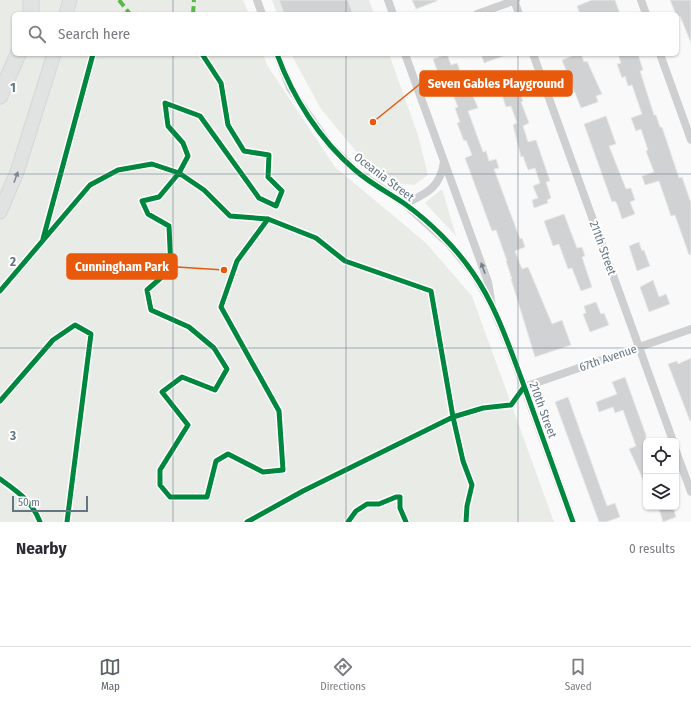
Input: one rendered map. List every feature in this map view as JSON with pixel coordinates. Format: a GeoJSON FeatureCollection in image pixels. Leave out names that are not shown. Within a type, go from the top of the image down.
{"type":"FeatureCollection","features":[{"type":"Feature","properties":{"kind":"highway"},"geometry":{"type":"LineString","coordinates":[[31,12],[32,0]]}},
{"type":"Feature","properties":{"kind":"highway"},"geometry":{"type":"LineString","coordinates":[[0,96],[17,56]]}},
{"type":"Feature","properties":{"kind":"main road"},"geometry":{"type":"LineString","coordinates":[[67,12],[70,0]]}},
{"type":"Feature","properties":{"kind":"main road"},"geometry":{"type":"LineString","coordinates":[[0,212],[18,172],[53,56]]}},
{"type":"Feature","properties":{"kind":"street"},"geometry":{"type":"LineString","coordinates":[[257,0],[261,12]]}},
{"type":"Feature","properties":{"kind":"street"},"geometry":{"type":"LineString","coordinates":[[388,0],[392,12]]}},
{"type":"Feature","properties":{"kind":"street"},"geometry":{"type":"LineString","coordinates":[[482,12],[514,0],[518,12]]}},
{"type":"Feature","properties":{"kind":"street"},"geometry":{"type":"LineString","coordinates":[[641,0],[645,12]]}},
{"type":"Feature","properties":{"kind":"street","name":"Oceania Street"},"geometry":{"type":"LineString","coordinates":[[278,56],[290,88],[328,143],[356,171],[405,204],[449,244],[473,273],[492,306]]}},
{"type":"Feature","properties":{"kind":"street","name":"210th Street"},"geometry":{"type":"LineString","coordinates":[[406,56],[488,282],[492,306],[524,387],[573,522]]}},
{"type":"Feature","properties":{"kind":"street","name":"211th Street"},"geometry":{"type":"LineString","coordinates":[[534,56],[671,438]]}},
{"type":"Feature","properties":{"kind":"street"},"geometry":{"type":"LineString","coordinates":[[661,56],[691,140]]}},
{"type":"Feature","properties":{"kind":"street","name":"Oceania Street"},"geometry":{"type":"LineString","coordinates":[[405,204],[428,192],[440,180],[444,161]]}},
{"type":"Feature","properties":{"kind":"street","name":"67th Avenue"},"geometry":{"type":"LineString","coordinates":[[524,387],[691,329]]}},
{"type":"Feature","properties":{"kind":"street"},"geometry":{"type":"LineString","coordinates":[[679,459],[691,492]]}},
{"type":"Feature","properties":{"kind":"shaded area"},"geometry":{"type":"Polygon","coordinates":[[[0,0],[243,0],[248,12],[12,12],[12,56],[264,56],[267,65],[335,167],[426,243],[472,296],[554,522],[0,522],[0,0]]]}},
{"type":"Feature","properties":{"kind":"shaded area"},"geometry":{"type":"Polygon","coordinates":[[[272,0],[369,0],[373,12],[276,12],[272,0]]]}},
{"type":"Feature","properties":{"kind":"shaded area"},"geometry":{"type":"Polygon","coordinates":[[[292,56],[390,56],[418,135],[428,175],[414,185],[395,183],[360,156],[321,109],[292,56]]]}},
{"type":"Feature","properties":{"kind":"shaded area"},"geometry":{"type":"Polygon","coordinates":[[[442,189],[456,236],[425,203],[442,189]]]}},
{"type":"Feature","properties":{"kind":"building"},"geometry":{"type":"Polygon","coordinates":[[[279,0],[348,0],[352,12],[283,12],[279,0]]]}},
{"type":"Feature","properties":{"kind":"building"},"geometry":{"type":"Polygon","coordinates":[[[412,0],[437,0],[437,1],[416,9],[412,0]]]}},
{"type":"Feature","properties":{"kind":"building"},"geometry":{"type":"Polygon","coordinates":[[[592,0],[615,0],[619,12],[579,12],[577,6],[592,0]]]}},
{"type":"Feature","properties":{"kind":"building"},"geometry":{"type":"Polygon","coordinates":[[[670,0],[691,0],[691,43],[679,16],[679,12],[675,12],[670,0]]]}},
{"type":"Feature","properties":{"kind":"building"},"geometry":{"type":"Polygon","coordinates":[[[441,56],[448,56],[451,65],[457,63],[460,71],[454,73],[460,91],[491,79],[494,89],[473,96],[478,108],[468,111],[483,152],[486,151],[489,161],[496,159],[499,168],[494,169],[520,239],[522,238],[525,247],[515,251],[522,269],[528,267],[552,324],[562,320],[571,345],[535,357],[507,261],[496,230],[492,231],[465,158],[472,155],[466,140],[464,141],[457,123],[460,122],[455,108],[458,107],[449,85],[443,87],[433,59],[441,56]]]}},
{"type":"Feature","properties":{"kind":"building"},"geometry":{"type":"Polygon","coordinates":[[[482,56],[503,56],[484,63],[482,56]]]}},
{"type":"Feature","properties":{"kind":"building"},"geometry":{"type":"Polygon","coordinates":[[[572,56],[582,56],[584,62],[587,61],[602,94],[596,96],[598,102],[581,108],[562,60],[572,56]]]}},
{"type":"Feature","properties":{"kind":"building"},"geometry":{"type":"Polygon","coordinates":[[[619,56],[639,56],[643,70],[640,71],[654,115],[656,115],[660,127],[662,127],[679,178],[682,177],[691,203],[691,254],[689,255],[675,215],[671,216],[659,181],[645,185],[642,176],[654,172],[646,151],[648,150],[641,129],[636,131],[631,118],[642,114],[632,85],[628,86],[625,76],[622,78],[617,64],[621,63],[619,56]]]}},
{"type":"Feature","properties":{"kind":"building"},"geometry":{"type":"Polygon","coordinates":[[[514,77],[517,85],[520,84],[523,92],[520,93],[523,101],[521,102],[529,123],[523,126],[528,142],[536,140],[550,181],[546,182],[551,198],[547,200],[548,203],[534,208],[532,200],[538,198],[533,186],[540,183],[535,168],[528,170],[523,156],[521,157],[513,125],[517,123],[511,106],[506,107],[498,83],[514,77]]]}},
{"type":"Feature","properties":{"kind":"building"},"geometry":{"type":"Polygon","coordinates":[[[606,116],[616,144],[609,146],[626,189],[631,188],[635,200],[630,202],[635,214],[622,219],[617,204],[615,201],[612,202],[584,124],[606,116]]]}},
{"type":"Feature","properties":{"kind":"building"},"geometry":{"type":"Polygon","coordinates":[[[564,214],[577,248],[582,247],[585,256],[582,257],[592,287],[581,291],[572,268],[568,269],[559,244],[553,246],[544,221],[564,214]]]}},
{"type":"Feature","properties":{"kind":"building"},"geometry":{"type":"Polygon","coordinates":[[[639,242],[642,251],[644,250],[650,266],[637,271],[629,246],[639,242]]]}},
{"type":"Feature","properties":{"kind":"building"},"geometry":{"type":"Polygon","coordinates":[[[653,280],[659,297],[666,294],[670,304],[649,312],[640,287],[653,280]]]}},
{"type":"Feature","properties":{"kind":"building"},"geometry":{"type":"Polygon","coordinates":[[[596,302],[601,314],[604,313],[609,325],[590,332],[583,314],[586,313],[584,306],[596,302]]]}},
{"type":"Feature","properties":{"kind":"building"},"geometry":{"type":"Polygon","coordinates":[[[691,358],[690,421],[668,364],[677,361],[678,364],[691,358]]]}},
{"type":"Feature","properties":{"kind":"building"},"geometry":{"type":"Polygon","coordinates":[[[625,377],[646,435],[646,438],[643,438],[643,479],[629,449],[636,446],[623,410],[615,413],[613,407],[599,412],[596,402],[617,394],[612,382],[625,377]]]}},
{"type":"Feature","properties":{"kind":"building"},"geometry":{"type":"Polygon","coordinates":[[[568,397],[607,506],[615,503],[620,517],[606,522],[599,522],[555,402],[568,397]]]}},
{"type":"Feature","properties":{"kind":"building"},"geometry":{"type":"Polygon","coordinates":[[[659,510],[674,510],[676,517],[663,522],[659,510]]]}},
{"type":"Feature","properties":{"kind":"marked path"},"geometry":{"type":"LineString","coordinates":[[119,0],[128,12]]}},
{"type":"Feature","properties":{"kind":"marked path"},"geometry":{"type":"LineString","coordinates":[[193,12],[194,0]]}},
{"type":"Feature","properties":{"kind":"cycle path"},"geometry":{"type":"LineString","coordinates":[[43,239],[92,56]]}},
{"type":"Feature","properties":{"kind":"cycle path"},"geometry":{"type":"LineString","coordinates":[[203,56],[221,83],[228,125],[244,151],[269,155],[268,177],[282,191],[276,206],[259,198],[200,116],[165,103],[168,126],[183,143],[188,156],[179,173],[159,197],[142,201],[148,214],[169,226],[171,269],[147,290],[151,310],[189,327],[214,348],[227,369],[215,390],[182,377],[162,392],[188,425],[160,470],[160,485],[170,497],[207,497],[216,461],[228,454],[263,472],[283,470],[279,411],[221,307],[237,261],[268,219]]}},
{"type":"Feature","properties":{"kind":"cycle path"},"geometry":{"type":"LineString","coordinates":[[278,56],[299,102],[319,132],[330,145],[361,175],[405,204],[433,227],[459,254],[473,273],[489,299],[507,341],[573,522]]}},
{"type":"Feature","properties":{"kind":"cycle path"},"geometry":{"type":"LineString","coordinates":[[0,291],[90,185],[118,170],[152,164],[179,173],[204,190],[230,216],[268,219],[316,238],[345,261],[431,291],[453,417],[463,461],[472,485],[467,506],[466,522]]}},
{"type":"Feature","properties":{"kind":"cycle path"},"geometry":{"type":"LineString","coordinates":[[0,401],[53,340],[75,325],[91,334],[67,522]]}},
{"type":"Feature","properties":{"kind":"cycle path"},"geometry":{"type":"LineString","coordinates":[[247,522],[303,491],[453,417],[483,408],[511,405],[524,387]]}},
{"type":"Feature","properties":{"kind":"cycle path"},"geometry":{"type":"LineString","coordinates":[[0,479],[29,503],[40,522]]}},
{"type":"Feature","properties":{"kind":"cycle path"},"geometry":{"type":"LineString","coordinates":[[348,522],[356,511],[367,504],[379,504],[396,497],[400,497],[400,508],[406,522]]}},
{"type":"Feature","properties":{"kind":"place","name":"Seven Gables Playground"},"geometry":{"type":"Point","coordinates":[373,122]}},
{"type":"Feature","properties":{"kind":"place","name":"Cunningham Park"},"geometry":{"type":"Point","coordinates":[224,270]}}]}
